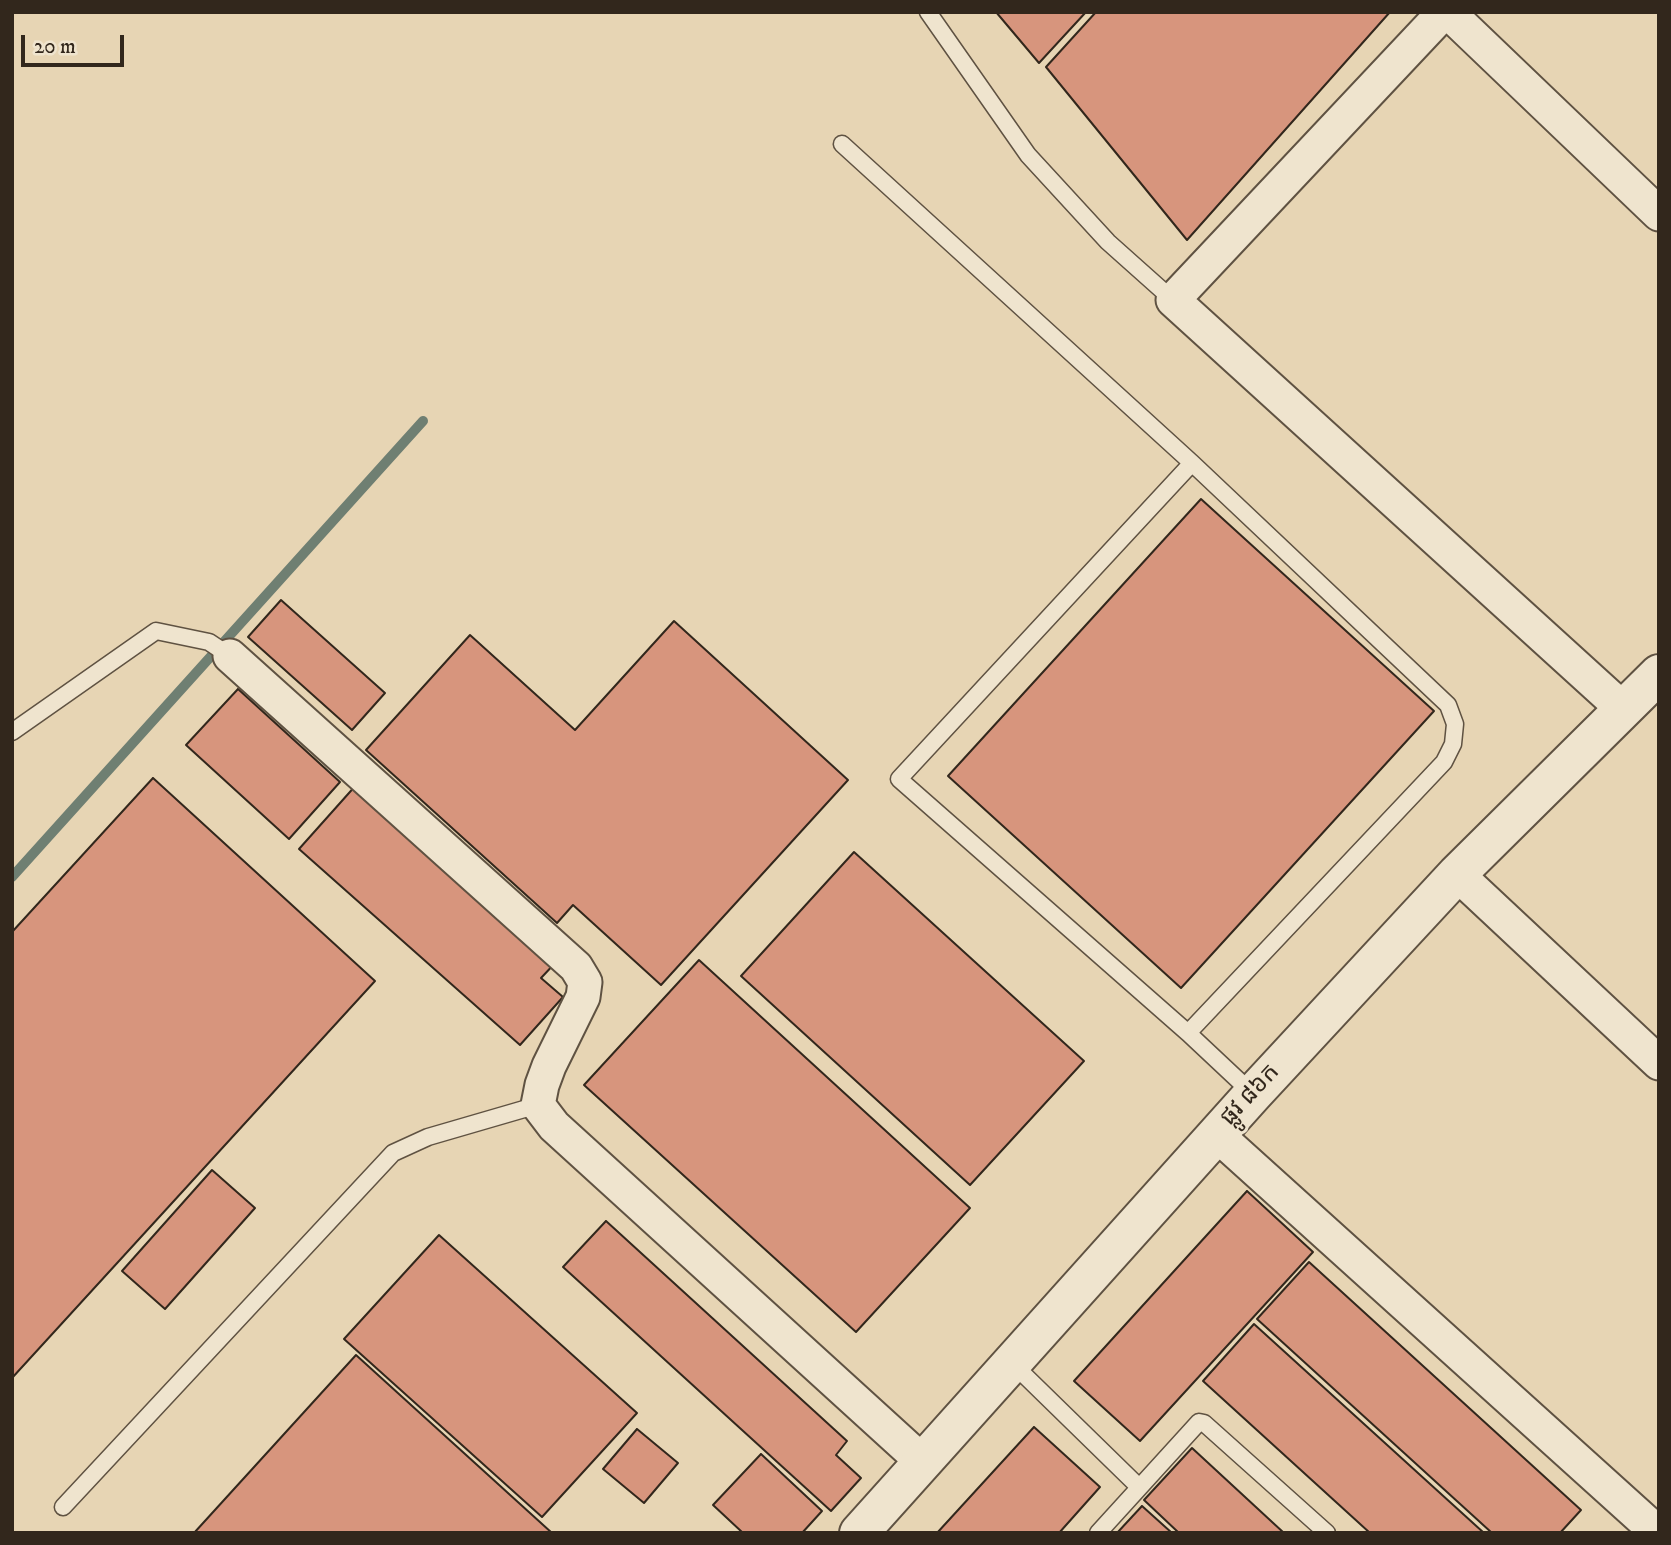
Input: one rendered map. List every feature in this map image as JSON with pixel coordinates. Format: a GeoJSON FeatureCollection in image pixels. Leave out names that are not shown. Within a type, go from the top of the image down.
{"type":"FeatureCollection","features":[{"type":"Feature","properties":{"kind":"street"},"geometry":{"type":"LineString","coordinates":[[1623,709],[1173,300],[1446,12],[1659,214]]}},
{"type":"Feature","properties":{"kind":"street"},"geometry":{"type":"LineString","coordinates":[[219,649],[576,967],[585,982],[583,998],[542,1085],[538,1105],[554,1126],[923,1462]]}},
{"type":"Feature","properties":{"kind":"street","name":"ផ្លូវ ៨៦ក"},"geometry":{"type":"LineString","coordinates":[[859,1533],[1252,1094],[1457,874],[1659,674]]}},
{"type":"Feature","properties":{"kind":"street"},"geometry":{"type":"LineString","coordinates":[[1457,874],[1659,1063]]}},
{"type":"Feature","properties":{"kind":"street"},"geometry":{"type":"LineString","coordinates":[[1216,1134],[1658,1533]]}},
{"type":"Feature","properties":{"kind":"lane"},"geometry":{"type":"LineString","coordinates":[[928,12],[1028,155],[1108,242],[1173,300]]}},
{"type":"Feature","properties":{"kind":"lane"},"geometry":{"type":"LineString","coordinates":[[842,144],[1192,463],[1448,705],[1455,724],[1453,744],[1444,762],[1188,1033]]}},
{"type":"Feature","properties":{"kind":"lane"},"geometry":{"type":"LineString","coordinates":[[1192,463],[899,779],[1188,1033],[1252,1094]]}},
{"type":"Feature","properties":{"kind":"lane"},"geometry":{"type":"LineString","coordinates":[[12,732],[156,631],[219,649]]}},
{"type":"Feature","properties":{"kind":"lane"},"geometry":{"type":"LineString","coordinates":[[63,1507],[393,1153],[428,1137],[538,1105]]}},
{"type":"Feature","properties":{"kind":"lane"},"geometry":{"type":"LineString","coordinates":[[1012,1363],[1139,1487]]}},
{"type":"Feature","properties":{"kind":"lane"},"geometry":{"type":"LineString","coordinates":[[1098,1533],[1199,1422],[1204,1423],[1327,1533]]}},
{"type":"Feature","properties":{"kind":"building"},"geometry":{"type":"Polygon","coordinates":[[[996,12],[1086,12],[1039,63],[996,12]]]}},
{"type":"Feature","properties":{"kind":"building"},"geometry":{"type":"Polygon","coordinates":[[[1096,12],[1390,12],[1187,240],[1046,67],[1096,12]]]}},
{"type":"Feature","properties":{"kind":"building"},"geometry":{"type":"Polygon","coordinates":[[[1201,499],[1434,711],[1181,988],[948,776],[1201,499]]]}},
{"type":"Feature","properties":{"kind":"building"},"geometry":{"type":"Polygon","coordinates":[[[281,600],[385,693],[352,730],[248,637],[281,600]]]}},
{"type":"Feature","properties":{"kind":"building"},"geometry":{"type":"Polygon","coordinates":[[[674,621],[848,780],[661,985],[573,905],[557,923],[366,750],[470,635],[575,730],[674,621]]]}},
{"type":"Feature","properties":{"kind":"building"},"geometry":{"type":"Polygon","coordinates":[[[238,689],[340,782],[289,839],[186,745],[238,689]]]}},
{"type":"Feature","properties":{"kind":"building"},"geometry":{"type":"Polygon","coordinates":[[[153,778],[375,981],[12,1378],[12,932],[153,778]]]}},
{"type":"Feature","properties":{"kind":"building"},"geometry":{"type":"Polygon","coordinates":[[[357,784],[557,961],[541,978],[563,997],[520,1045],[299,849],[357,784]]]}},
{"type":"Feature","properties":{"kind":"building"},"geometry":{"type":"Polygon","coordinates":[[[854,852],[1084,1061],[970,1185],[741,976],[854,852]]]}},
{"type":"Feature","properties":{"kind":"building"},"geometry":{"type":"Polygon","coordinates":[[[699,960],[970,1208],[856,1332],[584,1085],[699,960]]]}},
{"type":"Feature","properties":{"kind":"building"},"geometry":{"type":"Polygon","coordinates":[[[212,1170],[255,1208],[165,1309],[122,1271],[212,1170]]]}},
{"type":"Feature","properties":{"kind":"building"},"geometry":{"type":"Polygon","coordinates":[[[1247,1191],[1313,1252],[1140,1441],[1074,1381],[1247,1191]]]}},
{"type":"Feature","properties":{"kind":"building"},"geometry":{"type":"Polygon","coordinates":[[[606,1221],[847,1441],[836,1455],[861,1478],[831,1511],[563,1267],[606,1221]]]}},
{"type":"Feature","properties":{"kind":"building"},"geometry":{"type":"Polygon","coordinates":[[[439,1235],[637,1413],[542,1517],[344,1339],[439,1235]]]}},
{"type":"Feature","properties":{"kind":"building"},"geometry":{"type":"Polygon","coordinates":[[[1309,1262],[1581,1510],[1560,1533],[1492,1533],[1257,1319],[1309,1262]]]}},
{"type":"Feature","properties":{"kind":"building"},"geometry":{"type":"Polygon","coordinates":[[[1254,1324],[1484,1533],[1370,1533],[1203,1381],[1254,1324]]]}},
{"type":"Feature","properties":{"kind":"building"},"geometry":{"type":"Polygon","coordinates":[[[356,1355],[552,1533],[194,1533],[356,1355]]]}},
{"type":"Feature","properties":{"kind":"building"},"geometry":{"type":"Polygon","coordinates":[[[1034,1427],[1100,1487],[1059,1533],[937,1533],[1034,1427]]]}},
{"type":"Feature","properties":{"kind":"building"},"geometry":{"type":"Polygon","coordinates":[[[637,1429],[678,1463],[644,1503],[603,1469],[637,1429]]]}},
{"type":"Feature","properties":{"kind":"building"},"geometry":{"type":"Polygon","coordinates":[[[1192,1448],[1284,1533],[1179,1533],[1144,1500],[1192,1448]]]}},
{"type":"Feature","properties":{"kind":"building"},"geometry":{"type":"Polygon","coordinates":[[[761,1454],[822,1511],[802,1533],[743,1533],[713,1505],[761,1454]]]}},
{"type":"Feature","properties":{"kind":"building"},"geometry":{"type":"Polygon","coordinates":[[[1142,1506],[1172,1533],[1117,1533],[1142,1506]]]}},
{"type":"Feature","properties":{"kind":"waterway"},"geometry":{"type":"LineString","coordinates":[[12,877],[423,421]]}}]}
